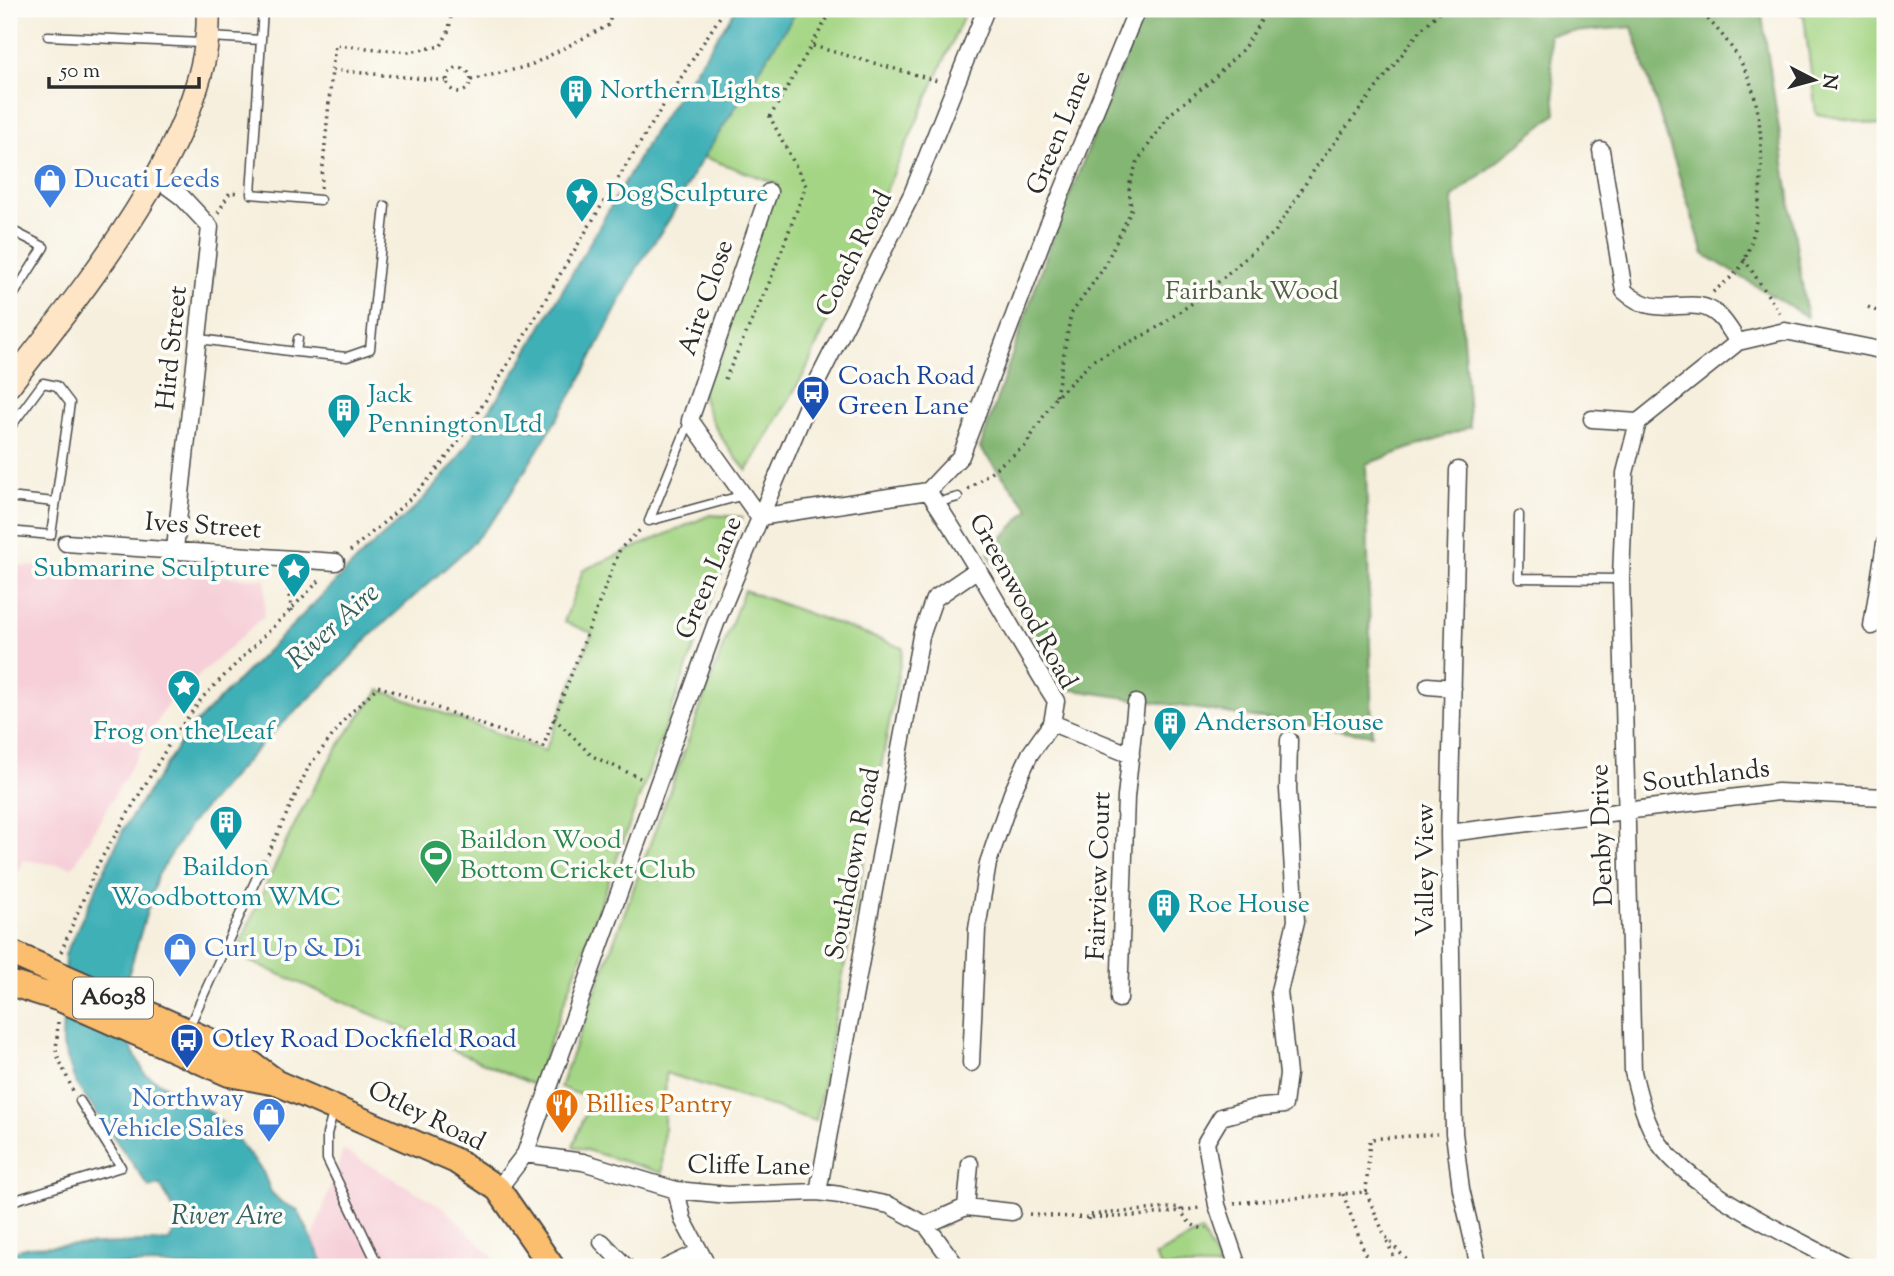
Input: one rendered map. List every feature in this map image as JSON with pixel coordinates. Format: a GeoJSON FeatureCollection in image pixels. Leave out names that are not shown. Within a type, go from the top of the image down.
{"type":"FeatureCollection","features":[{"type":"Feature","properties":{"kind":"main road","name":"Otley Road"},"geometry":{"type":"LineString","coordinates":[[9,952],[60,987],[171,1036],[229,1074],[277,1083],[456,1161],[498,1189],[552,1267]]}},
{"type":"Feature","properties":{"kind":"main road","name":"Otley Road"},"geometry":{"type":"LineString","coordinates":[[9,982],[60,987]]}},
{"type":"Feature","properties":{"kind":"street"},"geometry":{"type":"LineString","coordinates":[[12,374],[122,237],[155,177],[186,115],[209,40],[208,9]]}},
{"type":"Feature","properties":{"kind":"street","name":"Coach Road"},"geometry":{"type":"LineString","coordinates":[[759,517],[816,383],[912,194],[986,9]]}},
{"type":"Feature","properties":{"kind":"street","name":"Green Lane"},"geometry":{"type":"LineString","coordinates":[[498,1189],[525,1154],[696,675],[759,517],[932,497],[961,456],[1048,228],[1137,9]]}},
{"type":"Feature","properties":{"kind":"street"},"geometry":{"type":"LineString","coordinates":[[1601,150],[1624,291],[1638,304],[1661,308],[1696,305],[1717,314],[1738,342]]}},
{"type":"Feature","properties":{"kind":"street"},"geometry":{"type":"LineString","coordinates":[[155,177],[182,197],[210,227]]}},
{"type":"Feature","properties":{"kind":"street","name":"Aire Close"},"geometry":{"type":"LineString","coordinates":[[690,419],[769,192]]}},
{"type":"Feature","properties":{"kind":"street","name":"Hird Street"},"geometry":{"type":"LineString","coordinates":[[175,549],[200,339],[210,227]]}},
{"type":"Feature","properties":{"kind":"street"},"geometry":{"type":"LineString","coordinates":[[1592,419],[1638,422],[1738,342],[1785,331],[1885,351]]}},
{"type":"Feature","properties":{"kind":"street"},"geometry":{"type":"LineString","coordinates":[[690,419],[759,517]]}},
{"type":"Feature","properties":{"kind":"street","name":"Denby Drive"},"geometry":{"type":"LineString","coordinates":[[1638,422],[1625,473],[1620,579],[1633,1072],[1643,1112],[1660,1143],[1681,1167],[1714,1191],[1848,1267]]}},
{"type":"Feature","properties":{"kind":"street","name":"Valley View"},"geometry":{"type":"LineString","coordinates":[[1458,470],[1450,833],[1454,1133],[1461,1189],[1479,1267]]}},
{"type":"Feature","properties":{"kind":"street","name":"Greenwood Road"},"geometry":{"type":"LineString","coordinates":[[932,497],[1056,701],[1052,723],[1030,754],[1012,793],[988,863],[977,929],[971,1063]]}},
{"type":"Feature","properties":{"kind":"street","name":"Ives Street"},"geometry":{"type":"LineString","coordinates":[[66,543],[336,562]]}},
{"type":"Feature","properties":{"kind":"street"},"geometry":{"type":"LineString","coordinates":[[1872,626],[1885,544]]}},
{"type":"Feature","properties":{"kind":"street","name":"Southdown Road"},"geometry":{"type":"LineString","coordinates":[[818,1192],[921,636],[934,599],[978,569]]}},
{"type":"Feature","properties":{"kind":"street"},"geometry":{"type":"LineString","coordinates":[[1429,686],[1453,688]]}},
{"type":"Feature","properties":{"kind":"street","name":"Fairview Court"},"geometry":{"type":"LineString","coordinates":[[1119,999],[1136,703]]}},
{"type":"Feature","properties":{"kind":"street"},"geometry":{"type":"LineString","coordinates":[[1052,723],[1131,755]]}},
{"type":"Feature","properties":{"kind":"street"},"geometry":{"type":"LineString","coordinates":[[1238,1267],[1223,1231],[1206,1142],[1221,1117],[1254,1108],[1284,1104],[1287,1074],[1279,991],[1296,921],[1288,789],[1289,740]]}},
{"type":"Feature","properties":{"kind":"street","name":"Southlands"},"geometry":{"type":"LineString","coordinates":[[1450,833],[1778,792],[1885,797]]}},
{"type":"Feature","properties":{"kind":"street","name":"Cliffe Lane"},"geometry":{"type":"LineString","coordinates":[[525,1154],[583,1162],[676,1190],[728,1195],[818,1192],[889,1205],[926,1225]]}},
{"type":"Feature","properties":{"kind":"street"},"geometry":{"type":"LineString","coordinates":[[967,1207],[970,1164]]}},
{"type":"Feature","properties":{"kind":"street"},"geometry":{"type":"LineString","coordinates":[[676,1190],[683,1220],[708,1267]]}},
{"type":"Feature","properties":{"kind":"street"},"geometry":{"type":"LineString","coordinates":[[957,1267],[926,1225],[967,1207],[1012,1212]]}},
{"type":"Feature","properties":{"kind":"street"},"geometry":{"type":"LineString","coordinates":[[602,1242],[626,1267]]}},
{"type":"Feature","properties":{"kind":"street"},"geometry":{"type":"LineString","coordinates":[[667,1267],[699,1252]]}},
{"type":"Feature","properties":{"kind":"lane"},"geometry":{"type":"LineString","coordinates":[[263,9],[251,194],[320,200]]}},
{"type":"Feature","properties":{"kind":"lane"},"geometry":{"type":"LineString","coordinates":[[48,36],[261,40]]}},
{"type":"Feature","properties":{"kind":"lane"},"geometry":{"type":"LineString","coordinates":[[200,339],[347,358],[370,349],[385,206]]}},
{"type":"Feature","properties":{"kind":"lane"},"geometry":{"type":"LineString","coordinates":[[9,229],[44,247],[9,302]]}},
{"type":"Feature","properties":{"kind":"lane"},"geometry":{"type":"LineString","coordinates":[[296,352],[298,339]]}},
{"type":"Feature","properties":{"kind":"lane"},"geometry":{"type":"LineString","coordinates":[[9,429],[43,383],[57,386],[70,403],[51,535],[9,531]]}},
{"type":"Feature","properties":{"kind":"lane"},"geometry":{"type":"LineString","coordinates":[[649,521],[690,419]]}},
{"type":"Feature","properties":{"kind":"lane"},"geometry":{"type":"LineString","coordinates":[[649,521],[744,495]]}},
{"type":"Feature","properties":{"kind":"lane"},"geometry":{"type":"LineString","coordinates":[[9,497],[54,502]]}},
{"type":"Feature","properties":{"kind":"lane"},"geometry":{"type":"LineString","coordinates":[[932,497],[958,497]]}},
{"type":"Feature","properties":{"kind":"lane"},"geometry":{"type":"LineString","coordinates":[[1519,516],[1518,578],[1620,579]]}},
{"type":"Feature","properties":{"kind":"lane"},"geometry":{"type":"LineString","coordinates":[[171,1036],[263,864]]}},
{"type":"Feature","properties":{"kind":"lane"},"geometry":{"type":"LineString","coordinates":[[9,1202],[121,1167],[80,1101]]}},
{"type":"Feature","properties":{"kind":"lane"},"geometry":{"type":"LineString","coordinates":[[335,1107],[327,1135],[327,1159],[379,1267]]}},
{"type":"Feature","properties":{"kind":"path"},"geometry":{"type":"LineString","coordinates":[[320,200],[335,45],[410,52],[441,46],[449,30],[452,9]]}},
{"type":"Feature","properties":{"kind":"path"},"geometry":{"type":"LineString","coordinates":[[471,80],[529,66],[609,25],[611,9]]}},
{"type":"Feature","properties":{"kind":"path"},"geometry":{"type":"LineString","coordinates":[[63,942],[98,864],[174,736],[203,697],[292,611],[336,562],[396,513],[441,465],[499,384],[531,323],[652,120],[725,9]]}},
{"type":"Feature","properties":{"kind":"path"},"geometry":{"type":"LineString","coordinates":[[1055,398],[1071,314],[1104,270],[1131,211],[1129,186],[1137,162],[1169,115],[1211,81],[1244,48],[1268,9]]}},
{"type":"Feature","properties":{"kind":"path"},"geometry":{"type":"LineString","coordinates":[[958,497],[1025,446],[1055,398],[1094,360],[1152,331],[1201,297],[1275,232],[1316,167],[1419,32],[1442,9]]}},
{"type":"Feature","properties":{"kind":"path"},"geometry":{"type":"LineString","coordinates":[[1696,305],[1728,280],[1744,258],[1757,220],[1760,140],[1752,88],[1728,40],[1698,9]]}},
{"type":"Feature","properties":{"kind":"path"},"geometry":{"type":"LineString","coordinates":[[813,46],[953,86]]}},
{"type":"Feature","properties":{"kind":"path"},"geometry":{"type":"LineString","coordinates":[[459,68],[465,69],[471,80],[470,86],[460,92],[454,91],[447,80],[453,70],[459,68]]}},
{"type":"Feature","properties":{"kind":"path"},"geometry":{"type":"LineString","coordinates":[[332,71],[447,80]]}},
{"type":"Feature","properties":{"kind":"path"},"geometry":{"type":"LineString","coordinates":[[210,227],[230,192],[251,194]]}},
{"type":"Feature","properties":{"kind":"path"},"geometry":{"type":"LineString","coordinates":[[1744,258],[1793,333]]}},
{"type":"Feature","properties":{"kind":"path"},"geometry":{"type":"LineString","coordinates":[[1868,307],[1885,315]]}},
{"type":"Feature","properties":{"kind":"path"},"geometry":{"type":"LineString","coordinates":[[263,864],[309,766],[346,718],[378,686],[543,747],[620,550],[649,521]]}},
{"type":"Feature","properties":{"kind":"path"},"geometry":{"type":"LineString","coordinates":[[282,557],[292,611]]}},
{"type":"Feature","properties":{"kind":"path"},"geometry":{"type":"LineString","coordinates":[[554,718],[592,756],[640,778]]}},
{"type":"Feature","properties":{"kind":"path"},"geometry":{"type":"LineString","coordinates":[[60,987],[56,1052],[64,1076],[80,1101]]}},
{"type":"Feature","properties":{"kind":"path"},"geometry":{"type":"LineString","coordinates":[[1398,1267],[1366,1192],[1370,1139],[1454,1133]]}},
{"type":"Feature","properties":{"kind":"path"},"geometry":{"type":"LineString","coordinates":[[1012,1212],[1088,1220],[1143,1217],[1217,1205],[1366,1192]]}},
{"type":"Feature","properties":{"kind":"path"},"geometry":{"type":"LineString","coordinates":[[1343,1194],[1370,1267]]}},
{"type":"Feature","properties":{"kind":"path"},"geometry":{"type":"LineString","coordinates":[[1181,1211],[1185,1219],[1198,1228],[1223,1231]]}},
{"type":"Feature","properties":{"kind":"path"},"geometry":{"type":"LineString","coordinates":[[1385,1236],[1413,1267]]}},
{"type":"Feature","properties":{"kind":"shaded area"},"geometry":{"type":"Polygon","coordinates":[[[9,565],[266,579],[264,616],[167,705],[73,867],[23,860],[9,891],[9,565]]]}},
{"type":"Feature","properties":{"kind":"shaded area"},"geometry":{"type":"Polygon","coordinates":[[[343,1150],[443,1207],[503,1267],[303,1267],[343,1150]]]}},
{"type":"Feature","properties":{"kind":"green space"},"geometry":{"type":"Polygon","coordinates":[[[797,9],[967,9],[804,374],[747,471],[718,432],[707,411],[701,388],[777,184],[704,157],[750,79],[797,9]]]}},
{"type":"Feature","properties":{"kind":"green space","name":"Fairbank Wood"},"geometry":{"type":"Polygon","coordinates":[[[1145,9],[1761,9],[1807,317],[1704,254],[1632,27],[1549,34],[1556,114],[1452,198],[1470,427],[1366,464],[1372,735],[1061,688],[988,553],[1029,509],[980,448],[1053,236],[1145,9]]]}},
{"type":"Feature","properties":{"kind":"green space"},"geometry":{"type":"Polygon","coordinates":[[[1791,9],[1885,9],[1885,126],[1816,114],[1804,16],[1791,9]]]}},
{"type":"Feature","properties":{"kind":"green space","name":"Baildon Wood Bottom Cricket Club"},"geometry":{"type":"Polygon","coordinates":[[[710,515],[742,517],[534,1085],[235,955],[298,817],[316,784],[356,720],[380,690],[545,751],[592,633],[564,622],[583,570],[710,515]]]}},
{"type":"Feature","properties":{"kind":"green space"},"geometry":{"type":"Polygon","coordinates":[[[744,590],[903,648],[816,1121],[666,1073],[662,1173],[573,1146],[591,1099],[560,1087],[744,590]]]}},
{"type":"Feature","properties":{"kind":"green space"},"geometry":{"type":"Polygon","coordinates":[[[1201,1231],[1220,1267],[1161,1267],[1155,1256],[1201,1231]]]}},
{"type":"Feature","properties":{"kind":"water","name":"River Aire"},"geometry":{"type":"Polygon","coordinates":[[[736,9],[798,9],[637,268],[577,386],[499,513],[469,547],[371,635],[330,679],[264,741],[191,823],[157,877],[126,983],[126,1038],[145,1074],[213,1114],[236,1138],[263,1172],[271,1192],[282,1203],[298,1210],[325,1267],[179,1267],[159,1264],[9,1267],[9,1253],[28,1247],[169,1241],[174,1233],[175,1213],[160,1185],[149,1187],[76,1084],[62,1043],[65,955],[124,828],[188,731],[364,553],[419,504],[454,464],[520,364],[653,133],[736,9]]]}},
{"type":"Feature","properties":{"kind":"place","name":"Northern Lights"},"geometry":{"type":"Point","coordinates":[576,121]}},
{"type":"Feature","properties":{"kind":"place","name":"Ducati Leeds"},"geometry":{"type":"Point","coordinates":[50,210]}},
{"type":"Feature","properties":{"kind":"place","name":"Dog Sculpture"},"geometry":{"type":"Point","coordinates":[582,224]}},
{"type":"Feature","properties":{"kind":"place","name":"Coach Road Green Lane"},"geometry":{"type":"Point","coordinates":[813,422]}},
{"type":"Feature","properties":{"kind":"place","name":"Jack Pennington Ltd"},"geometry":{"type":"Point","coordinates":[344,440]}},
{"type":"Feature","properties":{"kind":"place","name":"Submarine Sculpture"},"geometry":{"type":"Point","coordinates":[294,599]}},
{"type":"Feature","properties":{"kind":"place","name":"Frog on the Leaf"},"geometry":{"type":"Point","coordinates":[184,716]}},
{"type":"Feature","properties":{"kind":"place","name":"Anderson House"},"geometry":{"type":"Point","coordinates":[1170,753]}},
{"type":"Feature","properties":{"kind":"place","name":"Baildon Woodbottom WMC"},"geometry":{"type":"Point","coordinates":[226,852]}},
{"type":"Feature","properties":{"kind":"place","name":"Baildon Wood Bottom Cricket Club"},"geometry":{"type":"Point","coordinates":[436,886]}},
{"type":"Feature","properties":{"kind":"place","name":"Roe House"},"geometry":{"type":"Point","coordinates":[1164,935]}},
{"type":"Feature","properties":{"kind":"place","name":"Curl Up & Di"},"geometry":{"type":"Point","coordinates":[180,979]}},
{"type":"Feature","properties":{"kind":"place","name":"Otley Road Dockfield Road"},"geometry":{"type":"Point","coordinates":[187,1070]}},
{"type":"Feature","properties":{"kind":"place","name":"Billies Pantry"},"geometry":{"type":"Point","coordinates":[562,1135]}},
{"type":"Feature","properties":{"kind":"place","name":"Northway Vehicle Sales"},"geometry":{"type":"Point","coordinates":[269,1144]}}]}
